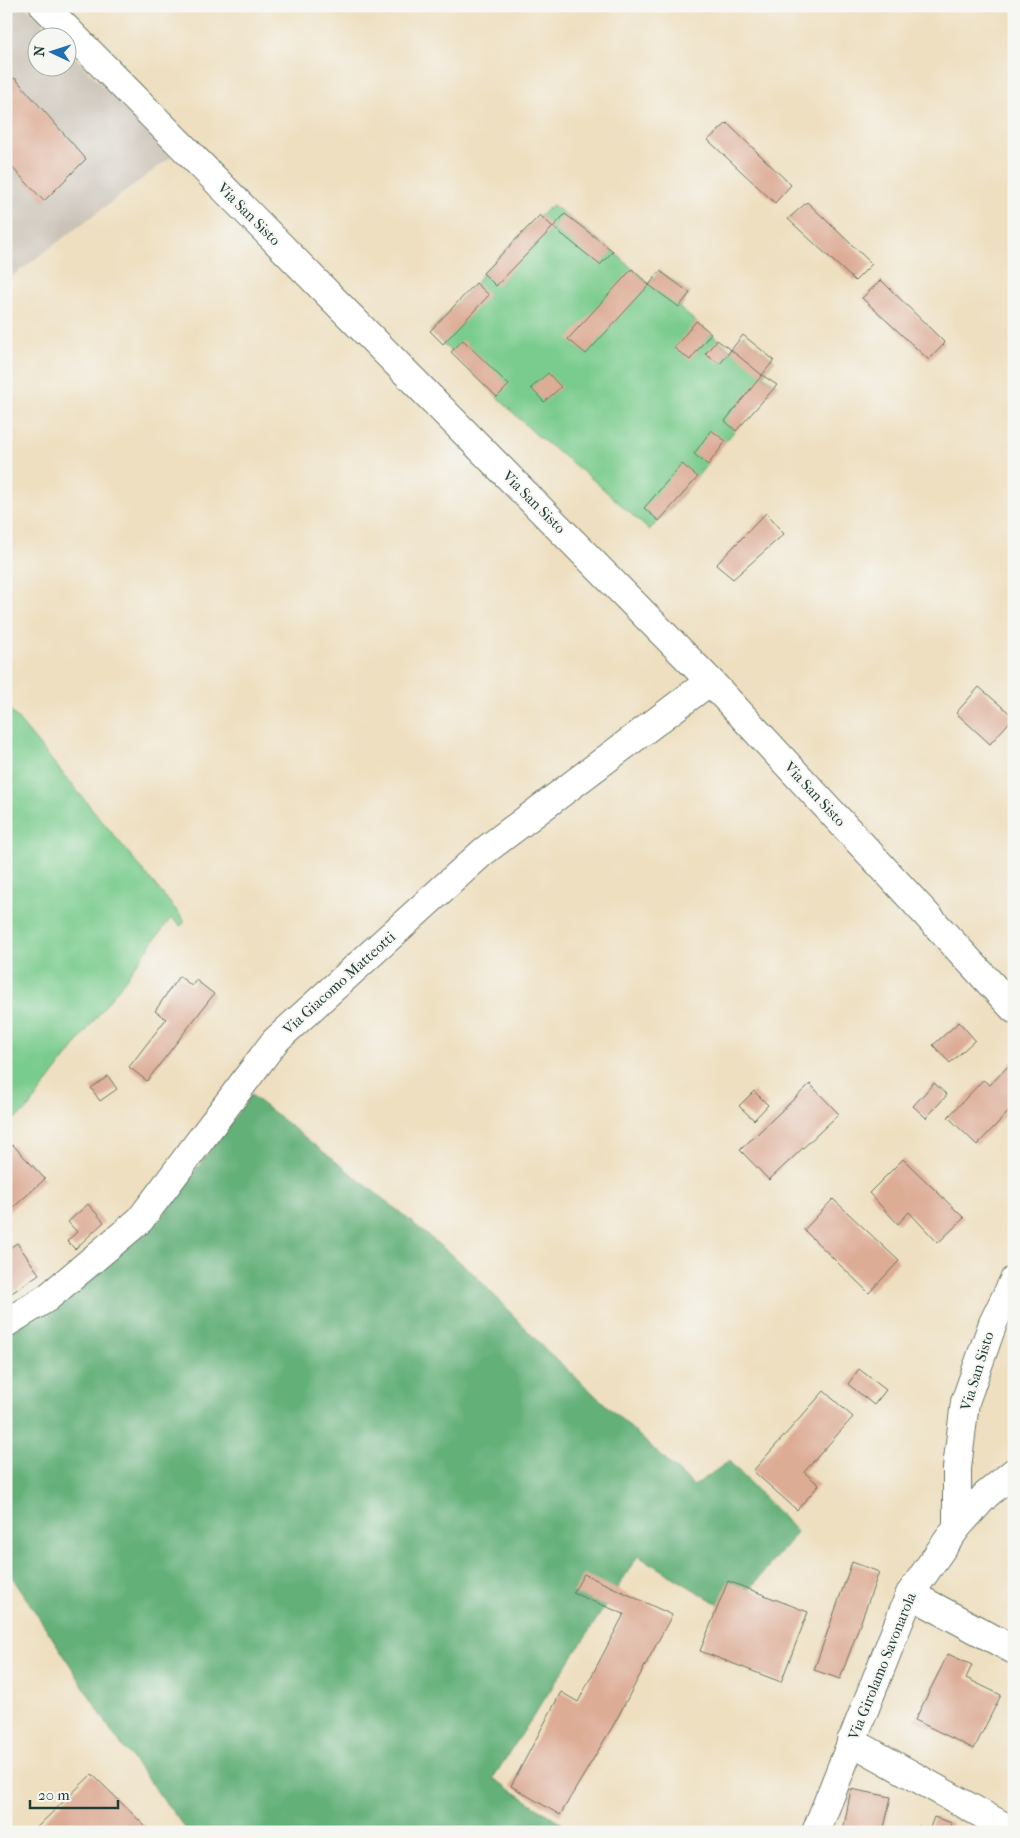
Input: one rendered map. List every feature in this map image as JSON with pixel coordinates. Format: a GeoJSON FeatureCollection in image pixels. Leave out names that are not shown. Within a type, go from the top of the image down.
{"type":"FeatureCollection","features":[{"type":"Feature","properties":{"kind":"street","name":"Via San Sisto"},"geometry":{"type":"LineString","coordinates":[[44,6],[710,681],[1014,1008]]}},
{"type":"Feature","properties":{"kind":"street","name":"Via Giacomo Matteotti"},"geometry":{"type":"LineString","coordinates":[[6,1323],[47,1298],[140,1220],[275,1041],[475,858],[710,681]]}},
{"type":"Feature","properties":{"kind":"street","name":"Via San Sisto"},"geometry":{"type":"LineString","coordinates":[[957,1527],[957,1468],[965,1402],[993,1322],[1014,1280]]}},
{"type":"Feature","properties":{"kind":"street","name":"Via Girolamo Savonarola"},"geometry":{"type":"LineString","coordinates":[[816,1832],[910,1594],[957,1527],[986,1495],[1014,1472]]}},
{"type":"Feature","properties":{"kind":"street"},"geometry":{"type":"LineString","coordinates":[[910,1594],[1014,1650]]}},
{"type":"Feature","properties":{"kind":"street"},"geometry":{"type":"LineString","coordinates":[[851,1741],[1014,1832]]}},
{"type":"Feature","properties":{"kind":"shaded area"},"geometry":{"type":"Polygon","coordinates":[[[6,6],[26,6],[47,28],[28,28],[28,78],[78,78],[78,60],[171,157],[6,281],[6,6]]]}},
{"type":"Feature","properties":{"kind":"green space"},"geometry":{"type":"Polygon","coordinates":[[[553,205],[613,251],[649,284],[660,271],[690,293],[679,308],[731,350],[743,335],[774,360],[763,375],[777,385],[731,435],[679,499],[649,530],[591,478],[534,433],[430,331],[476,283],[483,273],[540,215],[553,205]]]}},
{"type":"Feature","properties":{"kind":"green space"},"geometry":{"type":"Polygon","coordinates":[[[6,705],[185,921],[181,926],[171,918],[26,1111],[6,1124],[6,705]]]}},
{"type":"Feature","properties":{"kind":"green space"},"geometry":{"type":"Polygon","coordinates":[[[251,1095],[396,1209],[472,1272],[545,1349],[694,1486],[729,1461],[797,1532],[731,1612],[638,1556],[493,1778],[574,1832],[188,1832],[113,1734],[6,1568],[6,1329],[50,1305],[159,1220],[251,1095]]]}},
{"type":"Feature","properties":{"kind":"building"},"geometry":{"type":"Polygon","coordinates":[[[15,78],[86,159],[44,201],[6,161],[6,85],[15,78]]]}},
{"type":"Feature","properties":{"kind":"building"},"geometry":{"type":"Polygon","coordinates":[[[727,123],[791,185],[775,203],[708,140],[727,123]]]}},
{"type":"Feature","properties":{"kind":"building"},"geometry":{"type":"Polygon","coordinates":[[[807,202],[872,264],[855,281],[788,219],[807,202]]]}},
{"type":"Feature","properties":{"kind":"building"},"geometry":{"type":"Polygon","coordinates":[[[565,214],[613,251],[600,265],[553,227],[565,214]]]}},
{"type":"Feature","properties":{"kind":"building"},"geometry":{"type":"Polygon","coordinates":[[[540,215],[553,227],[496,286],[483,273],[540,215]]]}},
{"type":"Feature","properties":{"kind":"building"},"geometry":{"type":"Polygon","coordinates":[[[632,269],[649,285],[586,354],[568,339],[632,269]]]}},
{"type":"Feature","properties":{"kind":"building"},"geometry":{"type":"Polygon","coordinates":[[[660,271],[690,293],[679,307],[649,285],[660,271]]]}},
{"type":"Feature","properties":{"kind":"building"},"geometry":{"type":"Polygon","coordinates":[[[881,280],[945,343],[929,360],[862,298],[881,280]]]}},
{"type":"Feature","properties":{"kind":"building"},"geometry":{"type":"Polygon","coordinates":[[[476,283],[489,295],[443,344],[430,331],[476,283]]]}},
{"type":"Feature","properties":{"kind":"building"},"geometry":{"type":"Polygon","coordinates":[[[696,321],[711,333],[690,360],[674,348],[696,321]]]}},
{"type":"Feature","properties":{"kind":"building"},"geometry":{"type":"Polygon","coordinates":[[[743,335],[774,360],[762,375],[731,350],[743,335]]]}},
{"type":"Feature","properties":{"kind":"building"},"geometry":{"type":"Polygon","coordinates":[[[463,340],[509,385],[497,397],[451,352],[463,340]]]}},
{"type":"Feature","properties":{"kind":"building"},"geometry":{"type":"Polygon","coordinates":[[[717,340],[731,350],[720,364],[705,354],[717,340]]]}},
{"type":"Feature","properties":{"kind":"building"},"geometry":{"type":"Polygon","coordinates":[[[548,373],[561,387],[544,402],[531,388],[548,373]]]}},
{"type":"Feature","properties":{"kind":"building"},"geometry":{"type":"Polygon","coordinates":[[[762,375],[777,385],[736,431],[725,421],[762,375]]]}},
{"type":"Feature","properties":{"kind":"building"},"geometry":{"type":"Polygon","coordinates":[[[711,430],[726,441],[708,465],[694,454],[711,430]]]}},
{"type":"Feature","properties":{"kind":"building"},"geometry":{"type":"Polygon","coordinates":[[[682,464],[698,477],[659,521],[644,508],[682,464]]]}},
{"type":"Feature","properties":{"kind":"building"},"geometry":{"type":"Polygon","coordinates":[[[766,513],[784,534],[733,579],[716,565],[766,513]]]}},
{"type":"Feature","properties":{"kind":"building"},"geometry":{"type":"Polygon","coordinates":[[[979,687],[1014,717],[990,744],[956,713],[979,687]]]}},
{"type":"Feature","properties":{"kind":"building"},"geometry":{"type":"Polygon","coordinates":[[[179,976],[192,986],[196,980],[214,994],[147,1081],[129,1067],[166,1019],[155,1011],[179,976]]]}},
{"type":"Feature","properties":{"kind":"building"},"geometry":{"type":"Polygon","coordinates":[[[959,1022],[975,1040],[950,1063],[933,1045],[959,1022]]]}},
{"type":"Feature","properties":{"kind":"building"},"geometry":{"type":"Polygon","coordinates":[[[1014,1060],[1014,1106],[977,1145],[948,1117],[983,1080],[990,1085],[1014,1060]]]}},
{"type":"Feature","properties":{"kind":"building"},"geometry":{"type":"Polygon","coordinates":[[[108,1076],[117,1089],[100,1101],[91,1088],[108,1076]]]}},
{"type":"Feature","properties":{"kind":"building"},"geometry":{"type":"Polygon","coordinates":[[[934,1083],[947,1095],[926,1118],[913,1106],[934,1083]]]}},
{"type":"Feature","properties":{"kind":"building"},"geometry":{"type":"Polygon","coordinates":[[[810,1084],[839,1114],[769,1180],[740,1150],[810,1084]]]}},
{"type":"Feature","properties":{"kind":"building"},"geometry":{"type":"Polygon","coordinates":[[[754,1091],[768,1105],[754,1120],[739,1106],[754,1091]]]}},
{"type":"Feature","properties":{"kind":"building"},"geometry":{"type":"Polygon","coordinates":[[[13,1145],[45,1179],[6,1214],[6,1151],[13,1145]]]}},
{"type":"Feature","properties":{"kind":"building"},"geometry":{"type":"Polygon","coordinates":[[[903,1159],[964,1218],[938,1243],[909,1212],[898,1224],[869,1193],[903,1159]]]}},
{"type":"Feature","properties":{"kind":"building"},"geometry":{"type":"Polygon","coordinates":[[[833,1199],[899,1261],[869,1293],[804,1230],[833,1199]]]}},
{"type":"Feature","properties":{"kind":"building"},"geometry":{"type":"Polygon","coordinates":[[[88,1204],[104,1222],[75,1249],[67,1241],[77,1232],[68,1222],[88,1204]]]}},
{"type":"Feature","properties":{"kind":"building"},"geometry":{"type":"Polygon","coordinates":[[[17,1243],[39,1274],[6,1297],[6,1250],[17,1243]]]}},
{"type":"Feature","properties":{"kind":"building"},"geometry":{"type":"Polygon","coordinates":[[[859,1369],[886,1390],[874,1405],[848,1384],[859,1369]]]}},
{"type":"Feature","properties":{"kind":"building"},"geometry":{"type":"Polygon","coordinates":[[[824,1391],[853,1417],[804,1472],[819,1485],[797,1510],[753,1471],[824,1391]]]}},
{"type":"Feature","properties":{"kind":"building"},"geometry":{"type":"Polygon","coordinates":[[[852,1562],[879,1572],[840,1679],[814,1670],[852,1562]]]}},
{"type":"Feature","properties":{"kind":"building"},"geometry":{"type":"Polygon","coordinates":[[[584,1574],[672,1615],[614,1724],[560,1815],[511,1786],[561,1692],[578,1702],[624,1614],[573,1593],[584,1574]]]}},
{"type":"Feature","properties":{"kind":"building"},"geometry":{"type":"Polygon","coordinates":[[[728,1581],[808,1612],[781,1682],[700,1651],[728,1581]]]}},
{"type":"Feature","properties":{"kind":"building"},"geometry":{"type":"Polygon","coordinates":[[[948,1654],[972,1665],[966,1678],[1001,1695],[974,1749],[915,1720],[948,1654]]]}},
{"type":"Feature","properties":{"kind":"building"},"geometry":{"type":"Polygon","coordinates":[[[92,1774],[151,1832],[32,1832],[92,1774]]]}},
{"type":"Feature","properties":{"kind":"building"},"geometry":{"type":"Polygon","coordinates":[[[851,1789],[891,1797],[883,1832],[843,1832],[851,1789]]]}},
{"type":"Feature","properties":{"kind":"building"},"geometry":{"type":"Polygon","coordinates":[[[934,1817],[952,1823],[949,1832],[916,1832],[918,1826],[929,1830],[934,1817]]]}}]}
